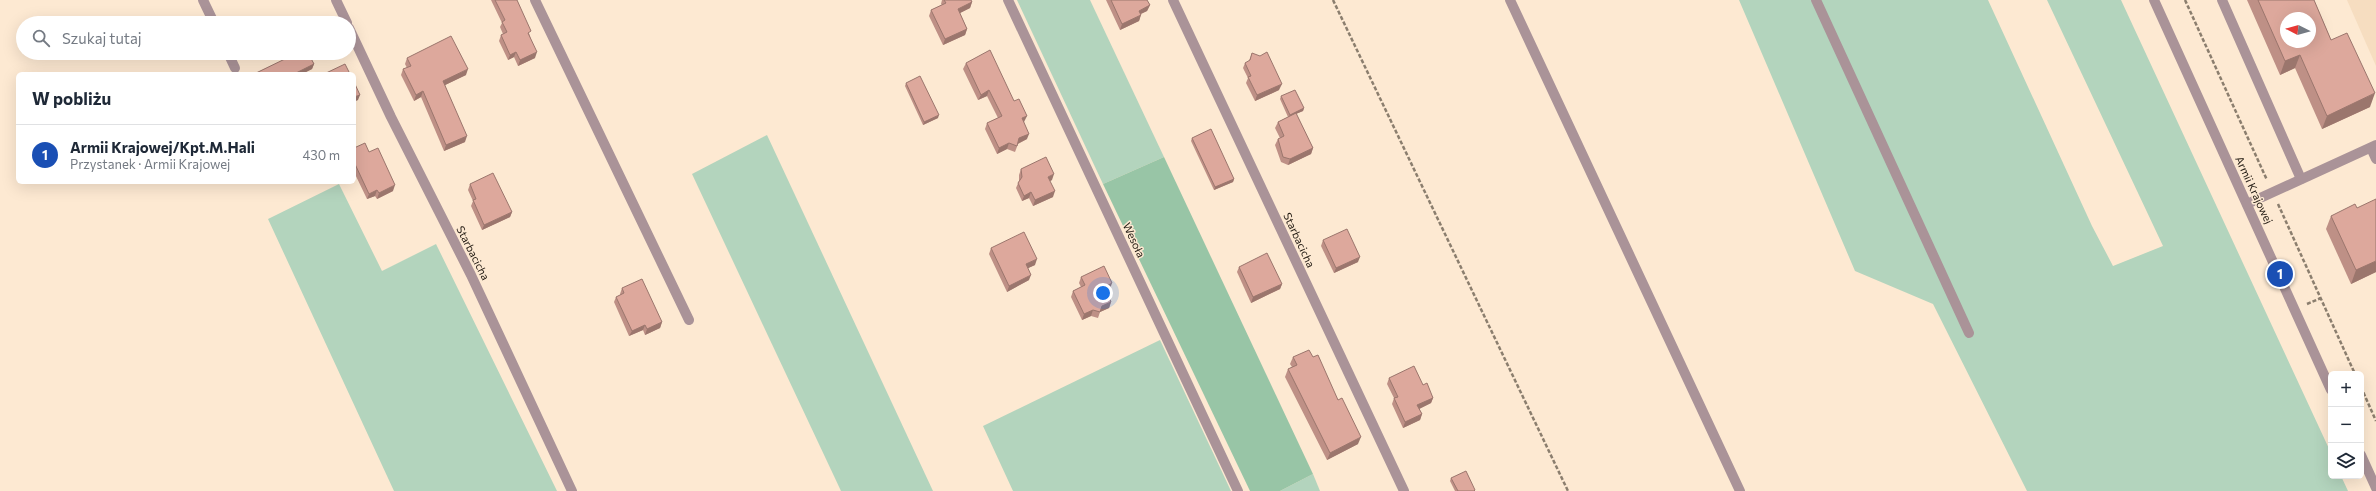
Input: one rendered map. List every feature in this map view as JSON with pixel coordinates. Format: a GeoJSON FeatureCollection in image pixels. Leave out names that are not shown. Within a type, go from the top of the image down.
{"type":"FeatureCollection","features":[{"type":"Feature","properties":{"kind":"street"},"geometry":{"type":"LineString","coordinates":[[203,0],[211,16]]}},
{"type":"Feature","properties":{"kind":"street"},"geometry":{"type":"LineString","coordinates":[[336,0],[344,16]]}},
{"type":"Feature","properties":{"kind":"street"},"geometry":{"type":"LineString","coordinates":[[535,0],[689,320]]}},
{"type":"Feature","properties":{"kind":"street","name":"Wesoła"},"geometry":{"type":"LineString","coordinates":[[1008,0],[1238,491]]}},
{"type":"Feature","properties":{"kind":"street","name":"Starbacicha"},"geometry":{"type":"LineString","coordinates":[[1173,0],[1404,491]]}},
{"type":"Feature","properties":{"kind":"street"},"geometry":{"type":"LineString","coordinates":[[1510,0],[1740,491]]}},
{"type":"Feature","properties":{"kind":"street"},"geometry":{"type":"LineString","coordinates":[[1816,0],[1969,334]]}},
{"type":"Feature","properties":{"kind":"street","name":"Armii Krajowej"},"geometry":{"type":"LineString","coordinates":[[2154,0],[2328,383]]}},
{"type":"Feature","properties":{"kind":"street"},"geometry":{"type":"LineString","coordinates":[[2222,0],[2301,179]]}},
{"type":"Feature","properties":{"kind":"street","name":"Starbacicha"},"geometry":{"type":"LineString","coordinates":[[356,43],[391,117],[471,275],[572,491]]}},
{"type":"Feature","properties":{"kind":"street"},"geometry":{"type":"LineString","coordinates":[[231,60],[235,68]]}},
{"type":"Feature","properties":{"kind":"street"},"geometry":{"type":"LineString","coordinates":[[2247,204],[2373,147],[2376,159]]}},
{"type":"Feature","properties":{"kind":"street"},"geometry":{"type":"LineString","coordinates":[[2364,462],[2376,488]]}},
{"type":"Feature","properties":{"kind":"path"},"geometry":{"type":"LineString","coordinates":[[1333,0],[1568,491]]}},
{"type":"Feature","properties":{"kind":"path"},"geometry":{"type":"LineString","coordinates":[[2306,304],[2321,298]]}},
{"type":"Feature","properties":{"kind":"path"},"geometry":{"type":"LineString","coordinates":[[2364,394],[2376,421]]}},
{"type":"Feature","properties":{"kind":"shaded area"},"geometry":{"type":"Polygon","coordinates":[[[2347,0],[2376,0],[2376,66],[2347,0]]]}},
{"type":"Feature","properties":{"kind":"green space"},"geometry":{"type":"Polygon","coordinates":[[[1017,0],[1090,0],[1164,157],[1103,184],[1017,0]]]}},
{"type":"Feature","properties":{"kind":"green space"},"geometry":{"type":"Polygon","coordinates":[[[1739,0],[1988,0],[2092,226],[2113,266],[2163,246],[2047,0],[2121,0],[2328,447],[2328,479],[2342,479],[2348,491],[2027,491],[1933,304],[1855,271],[1739,0]]]}},
{"type":"Feature","properties":{"kind":"green space"},"geometry":{"type":"Polygon","coordinates":[[[767,135],[933,491],[841,491],[692,174],[767,135]]]}},
{"type":"Feature","properties":{"kind":"green space"},"geometry":{"type":"Polygon","coordinates":[[[1164,157],[1313,474],[1280,491],[1250,491],[1103,184],[1164,157]]]}},
{"type":"Feature","properties":{"kind":"green space"},"geometry":{"type":"Polygon","coordinates":[[[339,184],[382,271],[436,244],[557,491],[394,491],[268,219],[339,184]]]}},
{"type":"Feature","properties":{"kind":"green space"},"geometry":{"type":"Polygon","coordinates":[[[1160,340],[1231,491],[1013,491],[983,426],[1160,340]]]}},
{"type":"Feature","properties":{"kind":"green space"},"geometry":{"type":"Polygon","coordinates":[[[1313,474],[1320,491],[1280,491],[1313,474]]]}},
{"type":"Feature","properties":{"kind":"building"},"geometry":{"type":"Polygon","coordinates":[[[495,0],[517,0],[531,31],[528,33],[537,52],[520,60],[516,52],[510,55],[501,35],[507,32],[502,22],[505,20],[495,0]]]}},
{"type":"Feature","properties":{"kind":"building"},"geometry":{"type":"Polygon","coordinates":[[[944,0],[971,0],[972,2],[958,9],[967,29],[945,39],[931,10],[946,3],[944,0]]]}},
{"type":"Feature","properties":{"kind":"building"},"geometry":{"type":"Polygon","coordinates":[[[1111,0],[1147,0],[1150,5],[1139,11],[1141,15],[1122,24],[1111,0]]]}},
{"type":"Feature","properties":{"kind":"building"},"geometry":{"type":"Polygon","coordinates":[[[2258,0],[2314,0],[2331,40],[2347,33],[2375,93],[2327,116],[2300,55],[2285,61],[2258,0]]]}},
{"type":"Feature","properties":{"kind":"building"},"geometry":{"type":"Polygon","coordinates":[[[451,36],[468,69],[443,81],[467,136],[446,145],[423,91],[416,95],[403,69],[411,66],[407,58],[451,36]]]}},
{"type":"Feature","properties":{"kind":"building"},"geometry":{"type":"Polygon","coordinates":[[[990,50],[1014,101],[1019,99],[1027,116],[1022,118],[1029,134],[1019,138],[1017,146],[1009,143],[999,148],[987,123],[1002,116],[989,90],[981,95],[966,63],[990,50]]]}},
{"type":"Feature","properties":{"kind":"building"},"geometry":{"type":"Polygon","coordinates":[[[1267,52],[1282,84],[1257,95],[1248,77],[1251,76],[1245,63],[1250,60],[1252,53],[1260,56],[1267,52]]]}},
{"type":"Feature","properties":{"kind":"building"},"geometry":{"type":"Polygon","coordinates":[[[283,60],[312,60],[314,64],[298,72],[258,72],[283,60]]]}},
{"type":"Feature","properties":{"kind":"building"},"geometry":{"type":"Polygon","coordinates":[[[345,64],[349,72],[328,72],[345,64]]]}},
{"type":"Feature","properties":{"kind":"building"},"geometry":{"type":"Polygon","coordinates":[[[920,76],[939,115],[924,122],[906,83],[920,76]]]}},
{"type":"Feature","properties":{"kind":"building"},"geometry":{"type":"Polygon","coordinates":[[[356,86],[360,95],[356,96],[356,86]]]}},
{"type":"Feature","properties":{"kind":"building"},"geometry":{"type":"Polygon","coordinates":[[[1295,90],[1304,108],[1290,115],[1281,96],[1295,90]]]}},
{"type":"Feature","properties":{"kind":"building"},"geometry":{"type":"Polygon","coordinates":[[[1296,113],[1313,148],[1290,159],[1283,157],[1278,139],[1284,136],[1278,122],[1296,113]]]}},
{"type":"Feature","properties":{"kind":"building"},"geometry":{"type":"Polygon","coordinates":[[[1211,129],[1234,179],[1215,187],[1192,138],[1211,129]]]}},
{"type":"Feature","properties":{"kind":"building"},"geometry":{"type":"Polygon","coordinates":[[[365,143],[369,152],[378,148],[395,185],[379,193],[377,190],[369,194],[356,166],[356,147],[365,143]]]}},
{"type":"Feature","properties":{"kind":"building"},"geometry":{"type":"Polygon","coordinates":[[[1046,157],[1054,174],[1048,177],[1055,191],[1035,200],[1031,192],[1024,196],[1018,183],[1022,177],[1021,169],[1046,157]]]}},
{"type":"Feature","properties":{"kind":"building"},"geometry":{"type":"Polygon","coordinates":[[[493,173],[512,212],[484,225],[473,200],[476,199],[470,184],[493,173]]]}},
{"type":"Feature","properties":{"kind":"building"},"geometry":{"type":"Polygon","coordinates":[[[2376,199],[2376,261],[2356,270],[2331,216],[2355,204],[2357,208],[2376,199]]]}},
{"type":"Feature","properties":{"kind":"building"},"geometry":{"type":"Polygon","coordinates":[[[1347,229],[1360,257],[1336,268],[1323,240],[1347,229]]]}},
{"type":"Feature","properties":{"kind":"building"},"geometry":{"type":"Polygon","coordinates":[[[1024,232],[1037,259],[1026,264],[1031,275],[1009,286],[991,248],[1024,232]]]}},
{"type":"Feature","properties":{"kind":"building"},"geometry":{"type":"Polygon","coordinates":[[[1267,253],[1282,284],[1253,297],[1239,267],[1267,253]]]}},
{"type":"Feature","properties":{"kind":"building"},"geometry":{"type":"Polygon","coordinates":[[[1104,266],[1112,283],[1105,287],[1111,302],[1102,306],[1100,312],[1093,310],[1084,314],[1073,291],[1085,285],[1081,277],[1104,266]]]}},
{"type":"Feature","properties":{"kind":"building"},"geometry":{"type":"Polygon","coordinates":[[[642,279],[662,322],[647,329],[645,325],[632,331],[616,297],[624,293],[622,288],[642,279]]]}},
{"type":"Feature","properties":{"kind":"building"},"geometry":{"type":"Polygon","coordinates":[[[1309,350],[1313,357],[1318,355],[1338,400],[1342,398],[1361,437],[1330,453],[1288,369],[1297,365],[1293,357],[1309,350]]]}},
{"type":"Feature","properties":{"kind":"building"},"geometry":{"type":"Polygon","coordinates":[[[1414,366],[1423,385],[1427,383],[1433,398],[1417,405],[1422,414],[1405,422],[1394,398],[1398,397],[1389,378],[1414,366]]]}},
{"type":"Feature","properties":{"kind":"building"},"geometry":{"type":"Polygon","coordinates":[[[1466,471],[1475,490],[1458,491],[1451,478],[1466,471]]]}},
{"type":"Feature","properties":{"kind":"place","name":"Armii Krajowej/Kpt.M.Hali"},"geometry":{"type":"Point","coordinates":[2280,274]}}]}
